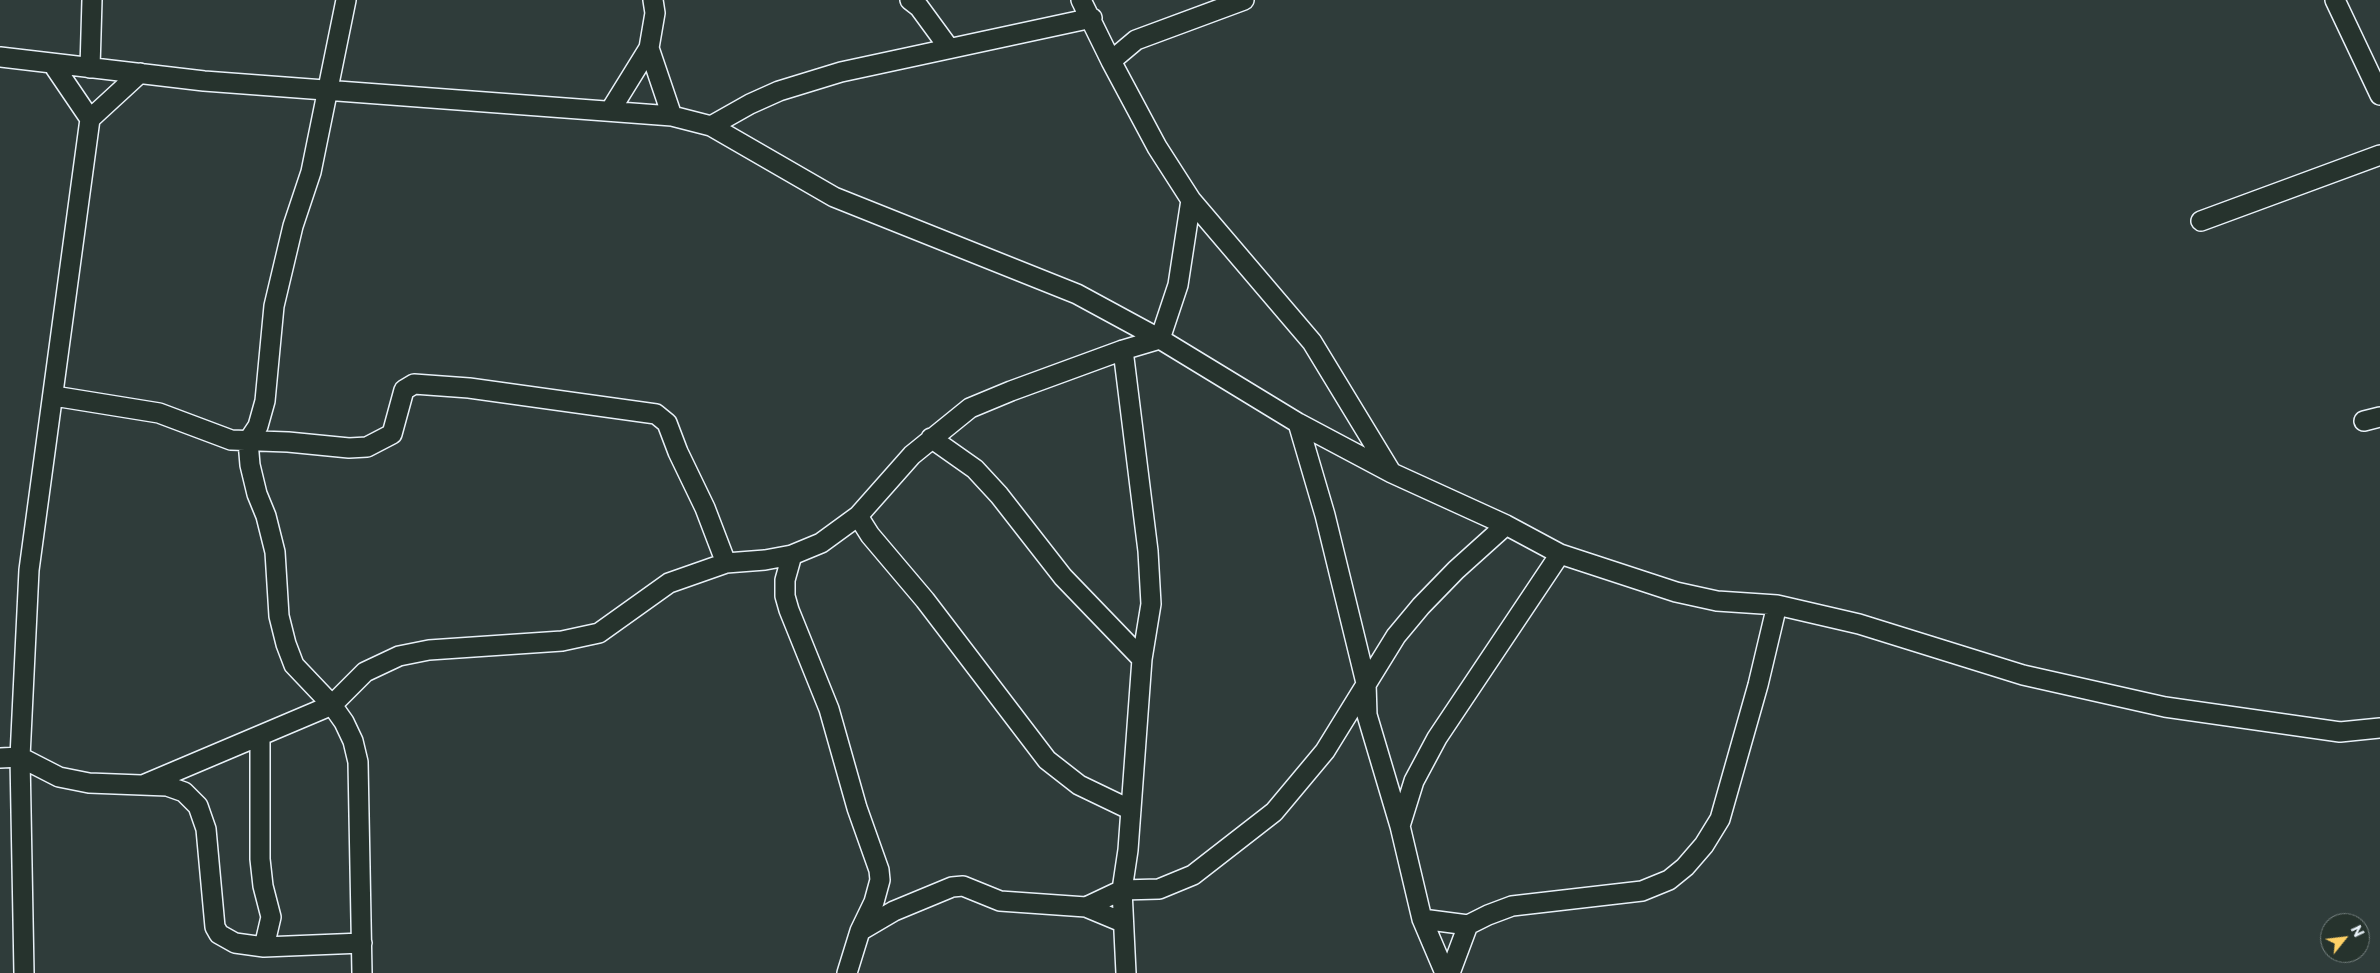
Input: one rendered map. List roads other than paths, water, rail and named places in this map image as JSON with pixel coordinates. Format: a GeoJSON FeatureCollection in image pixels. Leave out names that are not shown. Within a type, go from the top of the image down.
{"type":"FeatureCollection","features":[{"type":"Feature","properties":{"kind":"street"},"geometry":{"type":"LineString","coordinates":[[90,68],[92,0]]}},
{"type":"Feature","properties":{"kind":"street"},"geometry":{"type":"LineString","coordinates":[[346,0],[311,172],[293,226],[274,306],[265,402],[258,426],[248,441],[250,465],[257,494],[266,516],[275,552],[279,616],[286,644],[294,665],[332,705],[352,741],[358,762],[362,973]]}},
{"type":"Feature","properties":{"kind":"street"},"geometry":{"type":"LineString","coordinates":[[610,111],[649,48],[655,13],[653,0]]}},
{"type":"Feature","properties":{"kind":"street"},"geometry":{"type":"LineString","coordinates":[[910,0],[918,7],[949,48]]}},
{"type":"Feature","properties":{"kind":"street"},"geometry":{"type":"LineString","coordinates":[[1082,0],[1111,61],[1157,146],[1191,200],[1312,342],[1392,473]]}},
{"type":"Feature","properties":{"kind":"street"},"geometry":{"type":"LineString","coordinates":[[1111,61],[1136,40],[1244,0]]}},
{"type":"Feature","properties":{"kind":"street"},"geometry":{"type":"LineString","coordinates":[[2336,0],[2380,95]]}},
{"type":"Feature","properties":{"kind":"street"},"geometry":{"type":"LineString","coordinates":[[711,126],[750,104],[779,91],[841,72],[1092,18]]}},
{"type":"Feature","properties":{"kind":"street"},"geometry":{"type":"LineString","coordinates":[[649,48],[672,116]]}},
{"type":"Feature","properties":{"kind":"street"},"geometry":{"type":"LineString","coordinates":[[0,57],[90,68],[328,91],[672,116],[711,126],[834,196],[1077,294],[1160,339],[1298,423],[1392,473],[1506,525],[1560,554],[1676,592],[1717,601],[1777,605],[1859,624],[2023,675],[2165,707],[2340,732],[2380,728]]}},
{"type":"Feature","properties":{"kind":"street"},"geometry":{"type":"LineString","coordinates":[[52,63],[90,119]]}},
{"type":"Feature","properties":{"kind":"street"},"geometry":{"type":"LineString","coordinates":[[24,973],[20,757],[29,570],[90,119],[140,73]]}},
{"type":"Feature","properties":{"kind":"street"},"geometry":{"type":"LineString","coordinates":[[2201,221],[2380,155]]}},
{"type":"Feature","properties":{"kind":"street"},"geometry":{"type":"LineString","coordinates":[[1160,339],[1178,285],[1191,200]]}},
{"type":"Feature","properties":{"kind":"street"},"geometry":{"type":"LineString","coordinates":[[143,785],[332,705],[365,672],[399,656],[429,650],[562,641],[599,633],[669,583],[726,563],[765,560],[792,555],[821,543],[858,516],[894,473],[931,438],[970,408],[1123,350],[1160,339]]}},
{"type":"Feature","properties":{"kind":"street"},"geometry":{"type":"LineString","coordinates":[[1123,350],[1148,551],[1151,604],[1142,659],[1128,850],[1122,890],[1122,922],[1126,973]]}},
{"type":"Feature","properties":{"kind":"street"},"geometry":{"type":"LineString","coordinates":[[54,396],[159,413],[215,436],[231,440],[288,442],[349,448],[367,447],[392,434],[404,390],[414,384],[468,388],[656,414],[667,423],[705,508],[726,563]]}},
{"type":"Feature","properties":{"kind":"street"},"geometry":{"type":"LineString","coordinates":[[1298,423],[1325,515],[1366,684],[1367,715],[1400,826],[1422,919],[1445,973]]}},
{"type":"Feature","properties":{"kind":"street"},"geometry":{"type":"LineString","coordinates":[[931,438],[975,469],[999,495],[1063,577],[1142,659]]}},
{"type":"Feature","properties":{"kind":"street"},"geometry":{"type":"LineString","coordinates":[[858,516],[870,535],[925,600],[1047,760],[1079,785],[1131,810]]}},
{"type":"Feature","properties":{"kind":"street"},"geometry":{"type":"LineString","coordinates":[[1086,906],[1122,890],[1159,888],[1194,875],[1274,812],[1325,751],[1396,636],[1420,606],[1456,570],[1506,525]]}},
{"type":"Feature","properties":{"kind":"street"},"geometry":{"type":"LineString","coordinates":[[1400,826],[1414,781],[1437,738],[1560,554]]}},
{"type":"Feature","properties":{"kind":"street"},"geometry":{"type":"LineString","coordinates":[[792,555],[785,580],[785,596],[829,709],[857,808],[879,870],[880,880],[874,902],[860,931],[847,973]]}},
{"type":"Feature","properties":{"kind":"street"},"geometry":{"type":"LineString","coordinates":[[1422,919],[1468,925],[1512,906],[1642,891],[1669,880],[1685,867],[1704,845],[1720,819],[1758,685],[1777,605]]}},
{"type":"Feature","properties":{"kind":"street"},"geometry":{"type":"LineString","coordinates":[[260,737],[260,859],[263,886],[271,917],[264,947]]}},
{"type":"Feature","properties":{"kind":"street"},"geometry":{"type":"LineString","coordinates":[[0,758],[20,757],[59,777],[90,783],[167,786],[184,792],[198,806],[206,829],[215,927],[218,934],[235,943],[264,947],[362,943]]}},
{"type":"Feature","properties":{"kind":"street"},"geometry":{"type":"LineString","coordinates":[[860,931],[894,911],[952,887],[964,886],[1000,901],[1086,906],[1122,922]]}},
{"type":"Feature","properties":{"kind":"street"},"geometry":{"type":"LineString","coordinates":[[1450,973],[1468,925]]}}]}
